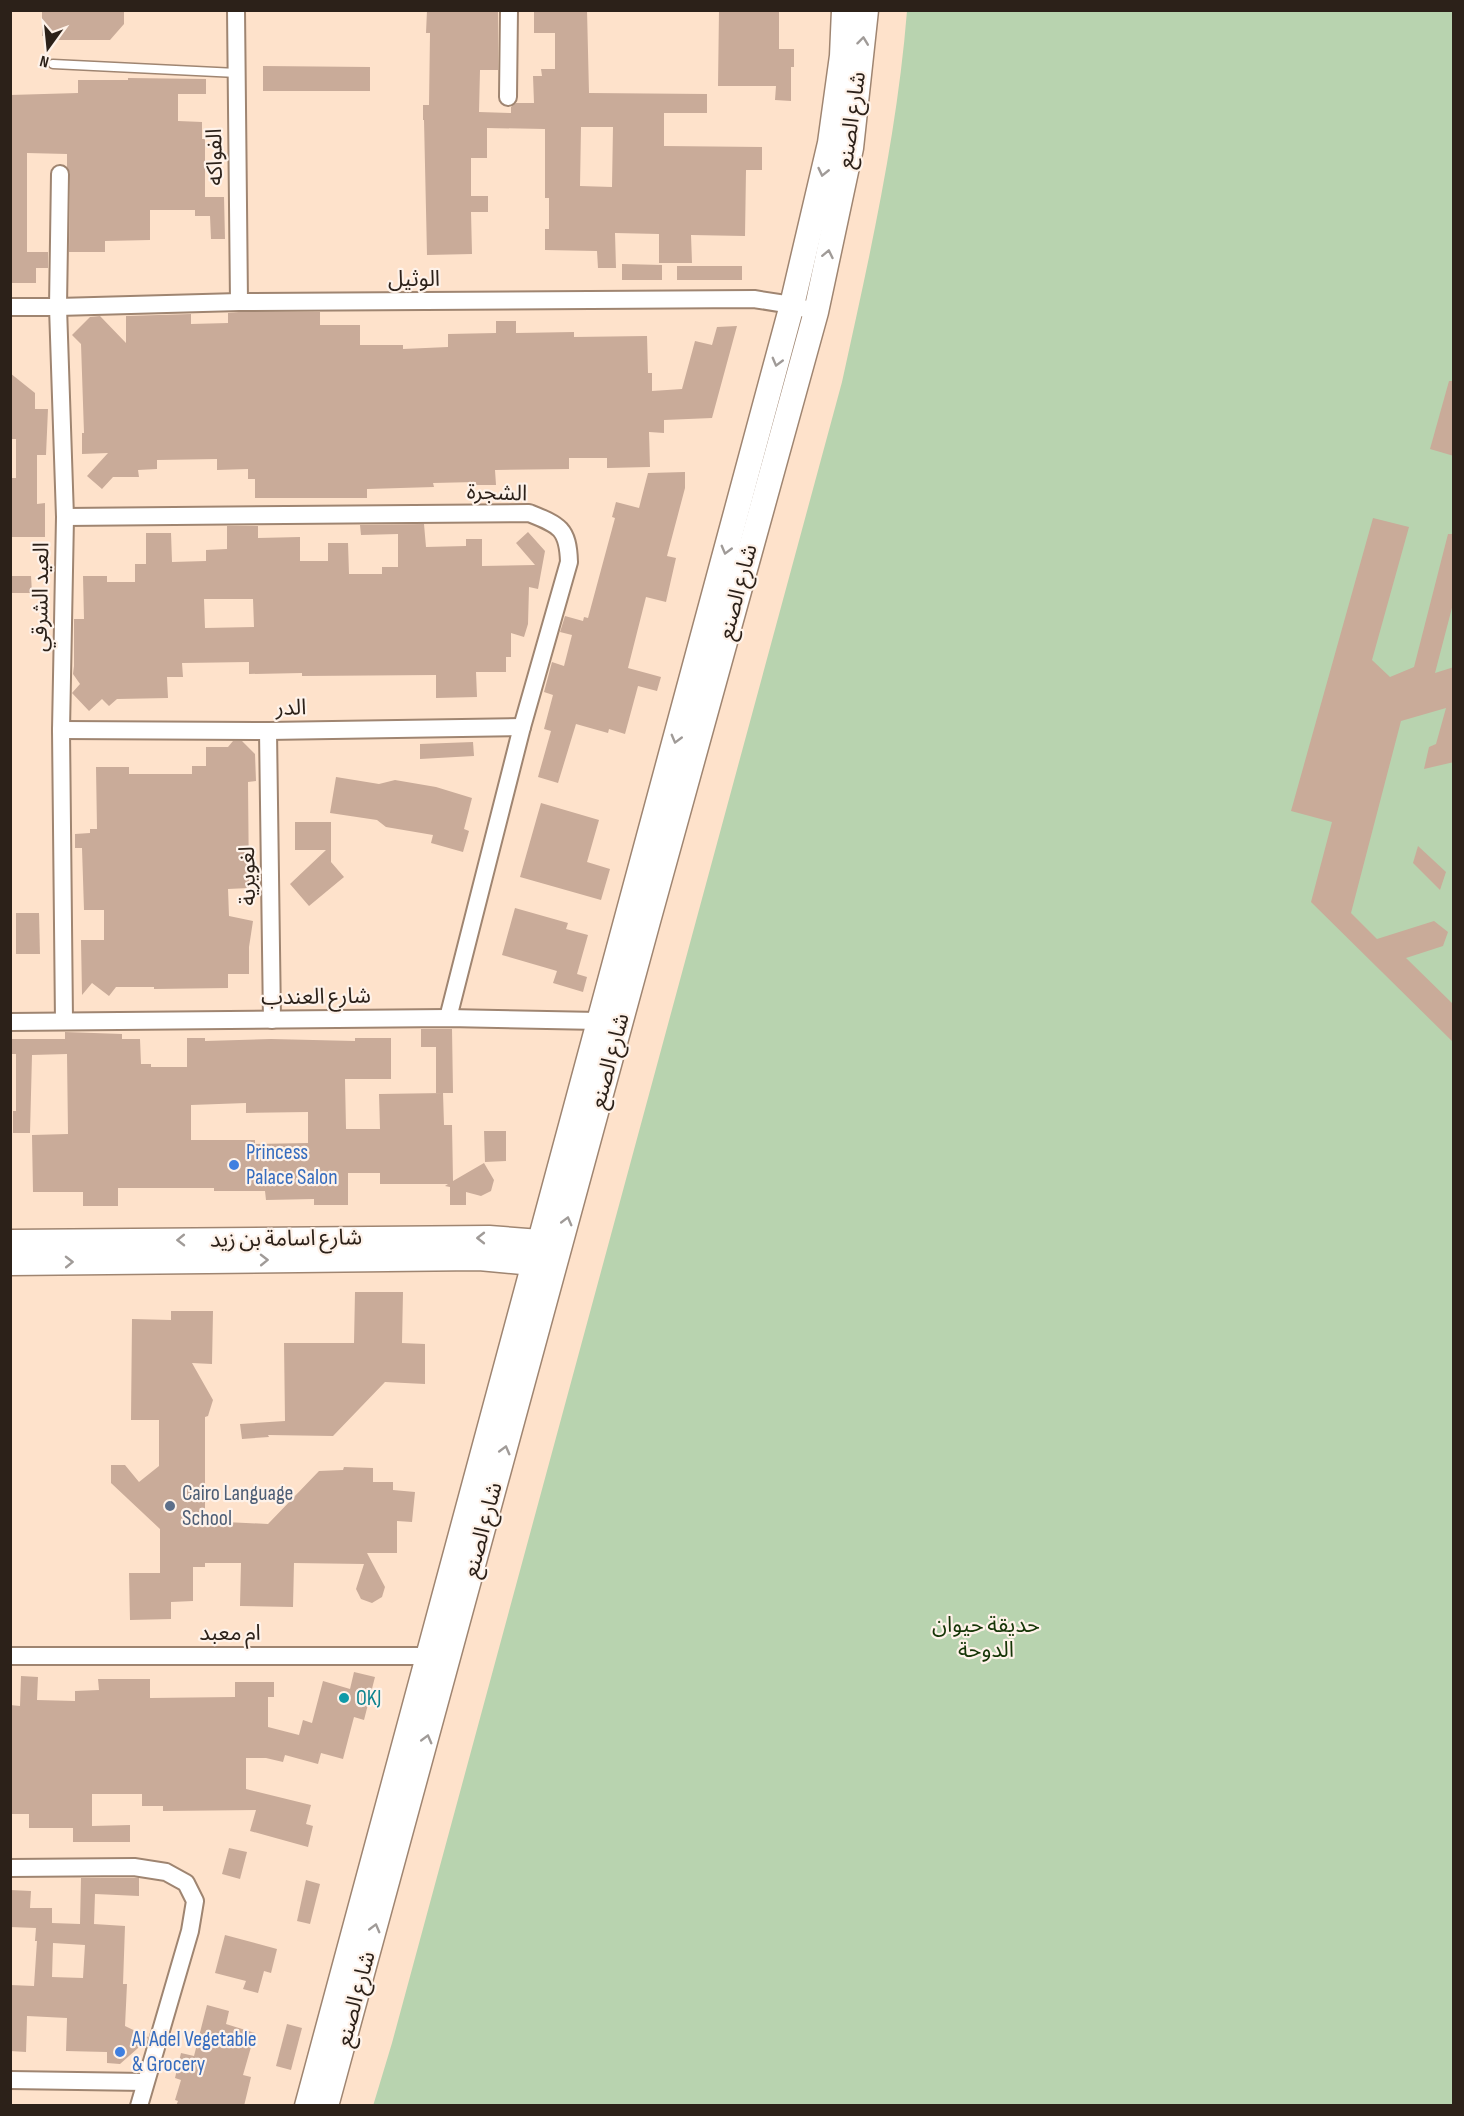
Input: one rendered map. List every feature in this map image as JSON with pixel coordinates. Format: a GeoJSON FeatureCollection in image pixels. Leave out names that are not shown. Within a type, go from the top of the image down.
{"type":"FeatureCollection","features":[{"type":"Feature","properties":{"kind":"street","name":"الفواكه"},"geometry":{"type":"LineString","coordinates":[[236,10],[239,302]]}},
{"type":"Feature","properties":{"kind":"street"},"geometry":{"type":"LineString","coordinates":[[508,97],[509,10]]}},
{"type":"Feature","properties":{"kind":"street","name":"شارع الصنع"},"geometry":{"type":"LineString","coordinates":[[326,2106],[439,1658],[729,584],[830,142],[842,56],[844,10]]}},
{"type":"Feature","properties":{"kind":"street","name":"شارع الصنع"},"geometry":{"type":"LineString","coordinates":[[729,584],[816,312],[851,148],[866,10]]}},
{"type":"Feature","properties":{"kind":"street","name":"العيد الشرقي"},"geometry":{"type":"LineString","coordinates":[[60,174],[58,307],[65,517],[62,730],[64,1021]]}},
{"type":"Feature","properties":{"kind":"street","name":"الوثيل"},"geometry":{"type":"LineString","coordinates":[[10,307],[239,302],[754,299],[792,305],[816,312]]}},
{"type":"Feature","properties":{"kind":"street","name":"الشجرة"},"geometry":{"type":"LineString","coordinates":[[65,517],[529,513],[549,521],[563,531],[568,546],[569,562],[522,727],[448,1018]]}},
{"type":"Feature","properties":{"kind":"street","name":"الدر"},"geometry":{"type":"LineString","coordinates":[[62,730],[268,731],[522,727]]}},
{"type":"Feature","properties":{"kind":"street","name":"لغويرية"},"geometry":{"type":"LineString","coordinates":[[268,731],[272,1020]]}},
{"type":"Feature","properties":{"kind":"street","name":"شارع العندب"},"geometry":{"type":"LineString","coordinates":[[10,1022],[448,1018],[609,1026]]}},
{"type":"Feature","properties":{"kind":"street","name":"شارع اسامة بن زيد"},"geometry":{"type":"LineString","coordinates":[[10,1242],[489,1238],[547,1255]]}},
{"type":"Feature","properties":{"kind":"street","name":"شارع اسامة بن زيد"},"geometry":{"type":"LineString","coordinates":[[10,1263],[479,1258],[547,1255]]}},
{"type":"Feature","properties":{"kind":"street","name":"ام معبد"},"geometry":{"type":"LineString","coordinates":[[10,1656],[439,1658]]}},
{"type":"Feature","properties":{"kind":"street","name":"شارع الصنع"},"geometry":{"type":"LineString","coordinates":[[307,2106],[439,1658]]}},
{"type":"Feature","properties":{"kind":"street"},"geometry":{"type":"LineString","coordinates":[[10,1868],[134,1867],[166,1872],[186,1883],[195,1901],[190,1931],[139,2106]]}},
{"type":"Feature","properties":{"kind":"street"},"geometry":{"type":"LineString","coordinates":[[10,2080],[145,2082]]}},
{"type":"Feature","properties":{"kind":"lane"},"geometry":{"type":"LineString","coordinates":[[53,64],[237,73]]}},
{"type":"Feature","properties":{"kind":"green space","name":"حديقة حيوان الدوحة"},"geometry":{"type":"Polygon","coordinates":[[[907,11],[1453,11],[1453,2105],[373,2106],[842,382],[872,244],[889,151],[907,11]]]}},
{"type":"Feature","properties":{"kind":"building"},"geometry":{"type":"Polygon","coordinates":[[[42,10],[124,10],[124,24],[110,40],[51,40],[51,36],[42,36],[42,10]]]}},
{"type":"Feature","properties":{"kind":"building"},"geometry":{"type":"Polygon","coordinates":[[[427,10],[498,10],[498,70],[480,70],[479,112],[511,113],[511,107],[516,103],[534,103],[533,76],[542,76],[541,69],[555,69],[555,33],[534,33],[534,10],[587,10],[589,93],[707,94],[707,113],[664,113],[664,146],[762,147],[762,170],[746,170],[745,236],[691,235],[692,263],[659,263],[659,234],[615,233],[616,268],[598,268],[597,251],[545,250],[545,229],[549,229],[549,198],[545,198],[545,129],[487,128],[487,158],[471,158],[471,196],[488,196],[488,212],[471,212],[472,254],[427,255],[423,105],[429,105],[430,33],[426,33],[427,10]],[[581,127],[580,186],[612,187],[613,127],[581,127]]]}},
{"type":"Feature","properties":{"kind":"building"},"geometry":{"type":"Polygon","coordinates":[[[719,10],[779,10],[779,49],[794,49],[794,67],[791,67],[791,101],[775,100],[776,86],[718,86],[719,10]]]}},
{"type":"Feature","properties":{"kind":"building"},"geometry":{"type":"Polygon","coordinates":[[[263,66],[370,67],[370,91],[263,91],[263,66]]]}},
{"type":"Feature","properties":{"kind":"building"},"geometry":{"type":"Polygon","coordinates":[[[128,78],[206,79],[206,94],[178,94],[178,121],[202,122],[202,139],[205,139],[205,197],[224,197],[225,239],[211,239],[210,216],[195,216],[195,210],[150,210],[150,240],[105,241],[105,252],[69,252],[70,174],[67,167],[67,154],[27,153],[27,252],[48,252],[48,268],[36,268],[36,283],[10,283],[10,95],[78,93],[78,80],[128,80],[128,78]]]}},
{"type":"Feature","properties":{"kind":"building"},"geometry":{"type":"Polygon","coordinates":[[[622,264],[662,265],[662,280],[622,280],[622,264]]]}},
{"type":"Feature","properties":{"kind":"building"},"geometry":{"type":"Polygon","coordinates":[[[677,266],[742,266],[742,280],[677,280],[677,266]]]}},
{"type":"Feature","properties":{"kind":"building"},"geometry":{"type":"Polygon","coordinates":[[[320,312],[320,325],[360,325],[360,345],[403,345],[403,349],[448,347],[448,334],[496,333],[496,321],[516,321],[516,333],[574,332],[574,337],[647,336],[648,373],[652,373],[652,391],[682,389],[695,341],[712,345],[717,327],[737,326],[712,418],[664,420],[664,433],[649,432],[650,467],[607,468],[607,458],[569,458],[569,469],[495,470],[496,485],[476,485],[476,482],[433,483],[434,487],[367,489],[367,498],[255,498],[255,479],[248,479],[248,469],[217,470],[217,459],[157,460],[157,469],[138,470],[139,477],[113,477],[102,489],[87,476],[108,453],[82,454],[82,433],[84,433],[81,344],[72,335],[90,317],[100,316],[126,343],[126,316],[191,314],[191,324],[228,323],[228,313],[320,312]]]}},
{"type":"Feature","properties":{"kind":"building"},"geometry":{"type":"Polygon","coordinates":[[[10,373],[35,393],[35,409],[48,409],[46,455],[37,455],[37,504],[45,503],[45,537],[10,537],[10,478],[16,478],[16,439],[10,439],[10,373]]]}},
{"type":"Feature","properties":{"kind":"building"},"geometry":{"type":"Polygon","coordinates":[[[1449,381],[1454,381],[1454,456],[1430,449],[1449,381]]]}},
{"type":"Feature","properties":{"kind":"building"},"geometry":{"type":"Polygon","coordinates":[[[685,472],[685,488],[667,556],[676,558],[666,602],[646,597],[628,668],[661,677],[657,691],[638,686],[625,734],[609,729],[608,733],[576,724],[558,783],[538,777],[551,731],[544,729],[553,695],[544,692],[552,662],[564,666],[572,635],[560,632],[565,616],[583,621],[584,617],[588,618],[615,518],[612,517],[616,502],[639,508],[648,473],[685,472]]]}},
{"type":"Feature","properties":{"kind":"building"},"geometry":{"type":"Polygon","coordinates":[[[1373,518],[1409,527],[1372,660],[1390,677],[1414,667],[1448,534],[1454,534],[1454,600],[1435,673],[1454,667],[1454,762],[1424,769],[1429,747],[1436,744],[1446,708],[1401,721],[1351,913],[1377,939],[1434,921],[1448,932],[1443,946],[1406,958],[1454,1005],[1454,1043],[1311,902],[1332,822],[1291,811],[1373,518]]]}},
{"type":"Feature","properties":{"kind":"building"},"geometry":{"type":"Polygon","coordinates":[[[424,524],[426,547],[466,546],[466,539],[482,539],[482,566],[535,565],[516,543],[528,532],[545,551],[538,589],[529,587],[528,624],[524,637],[511,633],[511,657],[506,657],[506,672],[476,672],[477,697],[436,698],[436,675],[249,674],[249,662],[182,663],[183,677],[167,677],[168,698],[117,699],[109,706],[102,699],[89,711],[72,693],[80,684],[73,674],[74,619],[84,619],[83,576],[107,576],[107,582],[135,582],[135,564],[146,564],[146,533],[171,533],[172,562],[206,561],[206,550],[227,549],[227,526],[258,526],[258,538],[300,537],[300,561],[328,561],[328,543],[348,543],[349,574],[382,574],[382,567],[398,567],[398,534],[361,535],[360,525],[424,524]],[[204,599],[205,628],[254,627],[253,599],[204,599]]]}},
{"type":"Feature","properties":{"kind":"building"},"geometry":{"type":"Polygon","coordinates":[[[11,576],[31,576],[32,593],[11,593],[11,576]]]}},
{"type":"Feature","properties":{"kind":"building"},"geometry":{"type":"Polygon","coordinates":[[[233,741],[242,741],[255,754],[256,781],[248,782],[249,888],[228,889],[229,916],[253,921],[249,947],[249,974],[228,974],[228,988],[116,987],[109,996],[92,983],[82,995],[81,940],[104,940],[104,910],[84,910],[82,848],[75,848],[75,834],[90,833],[90,829],[97,829],[96,767],[129,767],[129,774],[192,774],[192,766],[206,766],[206,747],[228,747],[233,741]]]}},
{"type":"Feature","properties":{"kind":"building"},"geometry":{"type":"Polygon","coordinates":[[[473,742],[474,756],[420,759],[420,744],[473,742]]]}},
{"type":"Feature","properties":{"kind":"building"},"geometry":{"type":"Polygon","coordinates":[[[336,777],[379,784],[395,780],[436,787],[472,798],[464,829],[469,831],[463,852],[431,843],[433,835],[386,827],[377,820],[330,813],[336,777]]]}},
{"type":"Feature","properties":{"kind":"building"},"geometry":{"type":"Polygon","coordinates":[[[541,803],[599,820],[587,862],[610,869],[601,900],[520,877],[541,803]]]}},
{"type":"Feature","properties":{"kind":"building"},"geometry":{"type":"Polygon","coordinates":[[[295,822],[331,822],[331,862],[344,877],[309,906],[290,884],[326,850],[295,850],[295,822]]]}},
{"type":"Feature","properties":{"kind":"building"},"geometry":{"type":"Polygon","coordinates":[[[1418,846],[1446,872],[1440,890],[1413,863],[1418,846]]]}},
{"type":"Feature","properties":{"kind":"building"},"geometry":{"type":"Polygon","coordinates":[[[515,908],[568,923],[566,929],[588,935],[577,974],[587,977],[583,992],[553,983],[557,971],[502,955],[515,908]]]}},
{"type":"Feature","properties":{"kind":"building"},"geometry":{"type":"Polygon","coordinates":[[[16,913],[39,913],[40,954],[16,954],[16,913]]]}},
{"type":"Feature","properties":{"kind":"building"},"geometry":{"type":"Polygon","coordinates":[[[421,1029],[452,1029],[453,1093],[436,1093],[436,1047],[421,1047],[421,1029]]]}},
{"type":"Feature","properties":{"kind":"building"},"geometry":{"type":"Polygon","coordinates":[[[65,1032],[122,1034],[122,1039],[140,1039],[141,1064],[151,1064],[151,1067],[187,1067],[187,1038],[205,1038],[205,1041],[271,1039],[355,1041],[355,1038],[391,1038],[391,1079],[345,1079],[346,1129],[380,1129],[379,1094],[443,1093],[444,1125],[452,1125],[453,1181],[484,1163],[494,1180],[491,1191],[481,1196],[466,1192],[466,1205],[450,1205],[450,1187],[445,1186],[448,1184],[380,1184],[380,1173],[348,1173],[348,1205],[314,1205],[314,1199],[266,1200],[265,1191],[214,1191],[214,1188],[118,1188],[118,1206],[83,1206],[83,1192],[33,1192],[32,1135],[68,1134],[67,1054],[32,1055],[30,1133],[13,1133],[13,1111],[16,1111],[16,1054],[10,1054],[10,1039],[65,1039],[65,1032]],[[246,1103],[191,1105],[191,1140],[255,1140],[255,1144],[308,1143],[308,1112],[246,1113],[246,1103]]]}},
{"type":"Feature","properties":{"kind":"building"},"geometry":{"type":"Polygon","coordinates":[[[484,1131],[506,1131],[506,1161],[485,1162],[484,1131]]]}},
{"type":"Feature","properties":{"kind":"building"},"geometry":{"type":"Polygon","coordinates":[[[355,1292],[403,1292],[402,1343],[425,1344],[425,1384],[385,1382],[333,1436],[268,1435],[269,1437],[242,1439],[240,1424],[285,1421],[284,1343],[354,1343],[355,1292]]]}},
{"type":"Feature","properties":{"kind":"building"},"geometry":{"type":"Polygon","coordinates":[[[171,1311],[213,1311],[212,1364],[192,1363],[213,1400],[208,1416],[205,1417],[205,1521],[268,1524],[319,1471],[343,1470],[344,1467],[373,1468],[373,1482],[393,1482],[393,1490],[415,1492],[412,1522],[397,1521],[397,1553],[367,1553],[385,1587],[382,1597],[372,1603],[361,1599],[356,1589],[364,1564],[294,1563],[293,1607],[240,1606],[241,1563],[205,1563],[205,1567],[193,1567],[193,1601],[171,1602],[171,1619],[130,1620],[129,1573],[160,1573],[160,1529],[111,1483],[111,1465],[125,1465],[139,1482],[159,1466],[159,1420],[131,1420],[132,1319],[171,1320],[171,1311]]]}},
{"type":"Feature","properties":{"kind":"building"},"geometry":{"type":"Polygon","coordinates":[[[354,1672],[375,1677],[364,1720],[354,1717],[343,1759],[321,1753],[318,1764],[285,1755],[283,1762],[266,1758],[246,1758],[246,1789],[311,1805],[306,1824],[313,1826],[308,1847],[250,1831],[256,1810],[163,1811],[163,1806],[142,1806],[142,1794],[92,1794],[92,1826],[130,1825],[130,1842],[73,1842],[73,1828],[29,1828],[29,1814],[10,1814],[10,1705],[20,1706],[21,1676],[38,1677],[37,1700],[75,1701],[75,1691],[99,1690],[98,1679],[150,1679],[150,1698],[235,1697],[235,1682],[274,1682],[274,1697],[268,1697],[268,1727],[299,1735],[303,1720],[312,1723],[323,1681],[350,1689],[354,1672]]]}},
{"type":"Feature","properties":{"kind":"building"},"geometry":{"type":"Polygon","coordinates":[[[229,1848],[247,1852],[240,1879],[222,1874],[229,1848]]]}},
{"type":"Feature","properties":{"kind":"building"},"geometry":{"type":"Polygon","coordinates":[[[81,1878],[139,1878],[139,1896],[95,1894],[94,1924],[125,1926],[123,1984],[127,1984],[125,2026],[148,2037],[120,2064],[107,2063],[107,2052],[66,2051],[67,2018],[27,2016],[26,2052],[10,2051],[10,1985],[34,1986],[37,1941],[35,1941],[36,1928],[10,1927],[10,1890],[31,1891],[30,1908],[52,1908],[52,1923],[80,1924],[81,1878]],[[53,1943],[52,1977],[83,1978],[85,1945],[53,1943]]]}},
{"type":"Feature","properties":{"kind":"building"},"geometry":{"type":"Polygon","coordinates":[[[306,1880],[320,1884],[310,1924],[297,1921],[306,1880]]]}},
{"type":"Feature","properties":{"kind":"building"},"geometry":{"type":"Polygon","coordinates":[[[225,1935],[277,1949],[271,1973],[264,1971],[258,1993],[243,1989],[246,1981],[215,1973],[225,1935]]]}},
{"type":"Feature","properties":{"kind":"building"},"geometry":{"type":"Polygon","coordinates":[[[207,2005],[229,2011],[226,2024],[255,2033],[243,2075],[251,2077],[244,2106],[176,2106],[178,2101],[175,2100],[181,2080],[175,2078],[181,2053],[194,2056],[207,2005]]]}},
{"type":"Feature","properties":{"kind":"building"},"geometry":{"type":"Polygon","coordinates":[[[287,2024],[302,2028],[291,2070],[276,2066],[287,2024]]]}},
{"type":"Feature","properties":{"kind":"place","name":"Princess Palace Salon"},"geometry":{"type":"Point","coordinates":[234,1165]}},
{"type":"Feature","properties":{"kind":"place","name":"Cairo Language School"},"geometry":{"type":"Point","coordinates":[170,1506]}},
{"type":"Feature","properties":{"kind":"place","name":"OKJ"},"geometry":{"type":"Point","coordinates":[344,1698]}},
{"type":"Feature","properties":{"kind":"place","name":"Al Adel Vegetable & Grocery"},"geometry":{"type":"Point","coordinates":[120,2052]}}]}
